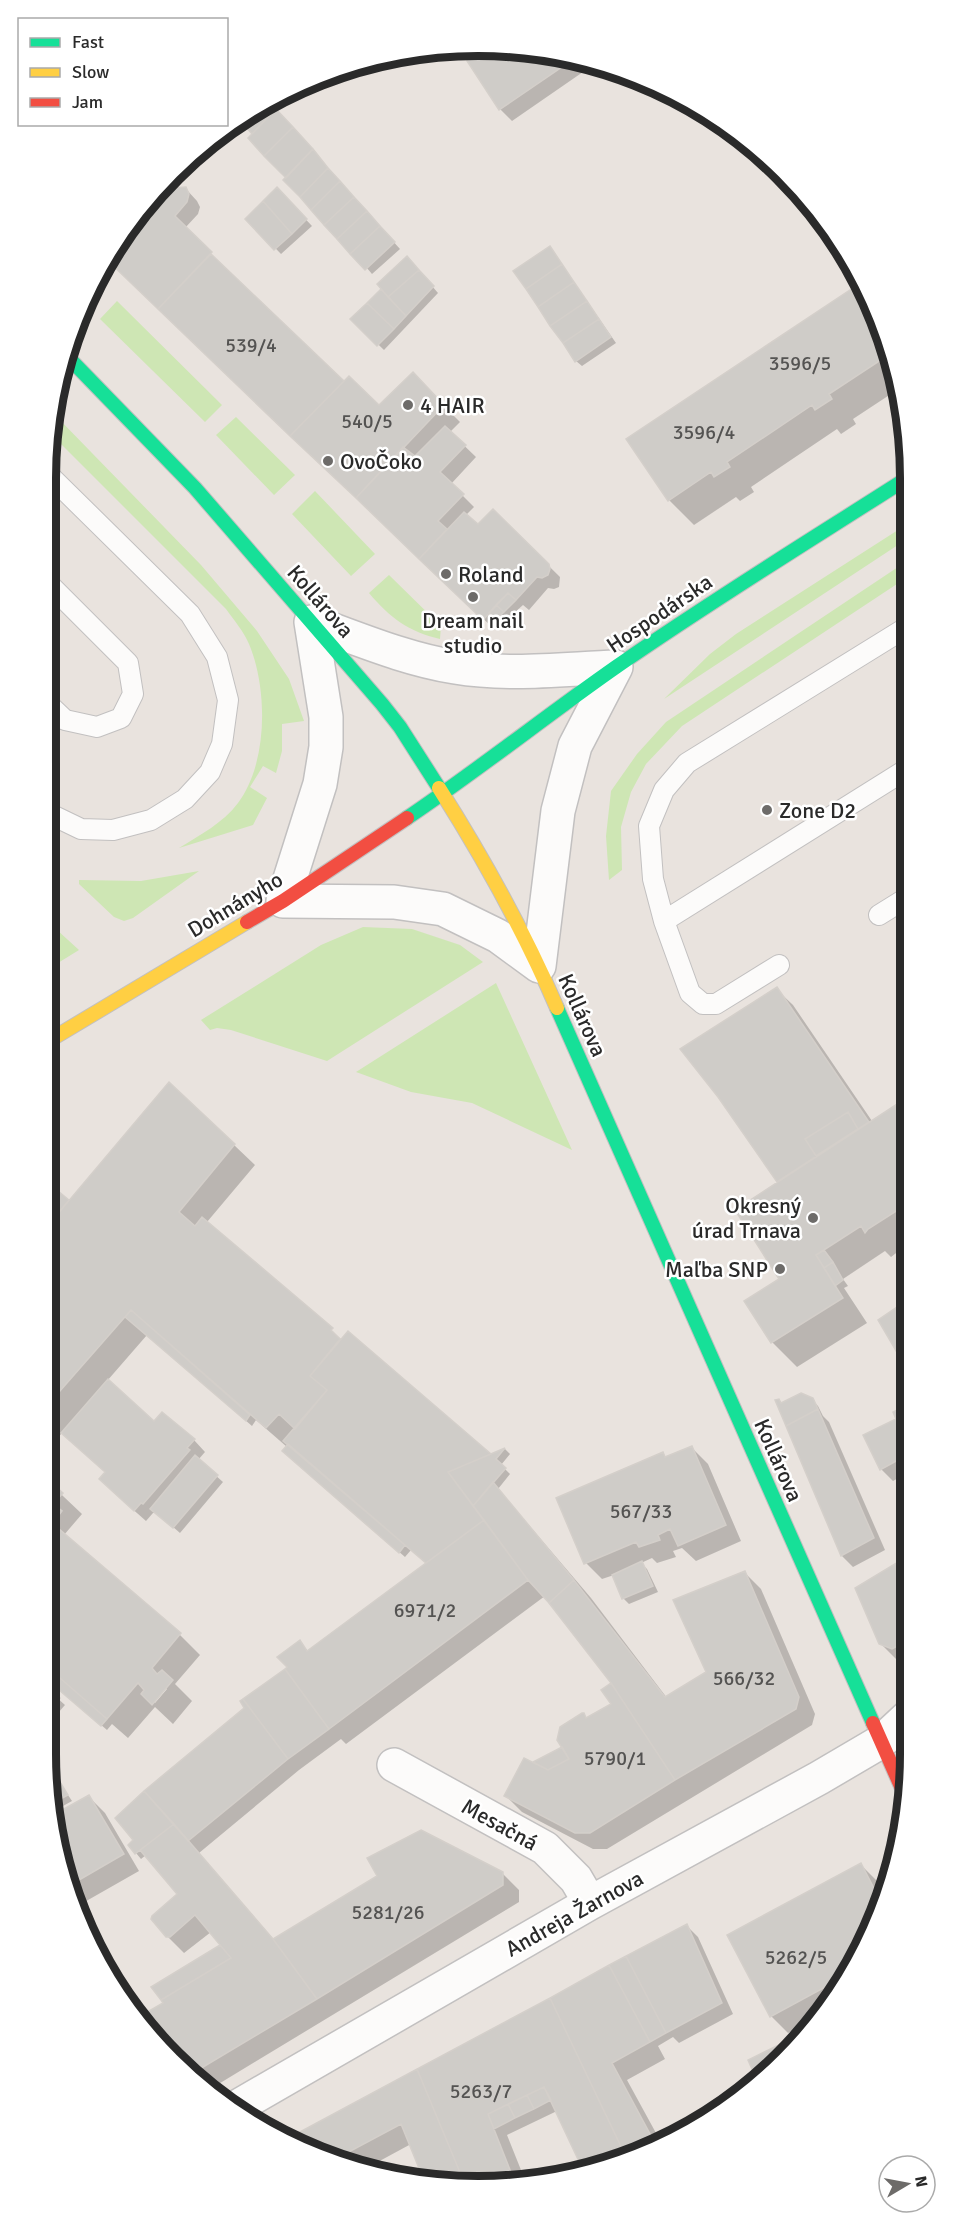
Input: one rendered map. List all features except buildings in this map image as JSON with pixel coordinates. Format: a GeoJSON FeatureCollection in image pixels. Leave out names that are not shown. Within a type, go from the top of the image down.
{"type":"FeatureCollection","features":[{"type":"Feature","properties":{"kind":"street","name":"Kollárova"},"geometry":{"type":"LineString","coordinates":[[72,361],[195,488],[382,704],[444,794],[480,853],[539,966],[899,1781]]}},
{"type":"Feature","properties":{"kind":"street","name":"Hospodárska"},"geometry":{"type":"LineString","coordinates":[[444,794],[616,667],[718,598],[900,482]]}},
{"type":"Feature","properties":{"kind":"street"},"geometry":{"type":"LineString","coordinates":[[311,622],[406,657],[456,667],[496,671],[616,667],[575,746],[558,812],[539,966],[498,936],[443,909],[394,902],[283,901],[320,784],[326,747],[326,717],[311,622]]}},
{"type":"Feature","properties":{"kind":"street","name":"Dohnányho"},"geometry":{"type":"LineString","coordinates":[[56,1036],[283,901],[444,794]]}},
{"type":"Feature","properties":{"kind":"street","name":"Andreja Žarnova"},"geometry":{"type":"LineString","coordinates":[[244,2106],[590,1903],[684,1853],[882,1741],[900,1724]]}},
{"type":"Feature","properties":{"kind":"street","name":"Mesačná"},"geometry":{"type":"LineString","coordinates":[[394,1765],[545,1848],[576,1880],[590,1903]]}},
{"type":"Feature","properties":{"kind":"lane"},"geometry":{"type":"LineString","coordinates":[[56,482],[190,614],[217,657],[228,700],[222,744],[210,772],[185,799],[151,820],[113,830],[81,829],[56,817]]}},
{"type":"Feature","properties":{"kind":"lane"},"geometry":{"type":"LineString","coordinates":[[56,591],[128,663],[133,694],[121,718],[97,727],[66,720],[56,711]]}},
{"type":"Feature","properties":{"kind":"lane"},"geometry":{"type":"LineString","coordinates":[[779,965],[716,1004],[703,1004],[690,993],[664,921],[653,879],[649,826],[664,790],[687,763],[900,631]]}},
{"type":"Feature","properties":{"kind":"lane"},"geometry":{"type":"LineString","coordinates":[[664,921],[900,773]]}},
{"type":"Feature","properties":{"kind":"lane"},"geometry":{"type":"LineString","coordinates":[[879,915],[900,902]]}},
{"type":"Feature","properties":{"kind":"green space"},"geometry":{"type":"Polygon","coordinates":[[[117,301],[222,405],[205,422],[100,319],[117,301]]]}},
{"type":"Feature","properties":{"kind":"green space"},"geometry":{"type":"Polygon","coordinates":[[[236,417],[295,475],[274,495],[216,435],[236,417]]]}},
{"type":"Feature","properties":{"kind":"green space"},"geometry":{"type":"Polygon","coordinates":[[[59,420],[201,565],[257,631],[289,679],[304,721],[282,724],[282,751],[276,773],[263,766],[250,787],[267,798],[253,825],[179,848],[211,828],[238,803],[248,787],[260,747],[262,704],[260,682],[247,640],[226,609],[57,440],[59,420]]]}},
{"type":"Feature","properties":{"kind":"green space"},"geometry":{"type":"Polygon","coordinates":[[[315,491],[375,554],[351,576],[292,514],[315,491]]]}},
{"type":"Feature","properties":{"kind":"green space"},"geometry":{"type":"Polygon","coordinates":[[[900,530],[900,544],[664,699],[710,654],[736,634],[900,530]]]}},
{"type":"Feature","properties":{"kind":"green space"},"geometry":{"type":"Polygon","coordinates":[[[900,566],[900,582],[682,726],[646,764],[631,792],[621,827],[622,870],[609,880],[606,836],[611,791],[637,754],[666,722],[900,566]]]}},
{"type":"Feature","properties":{"kind":"green space"},"geometry":{"type":"Polygon","coordinates":[[[389,575],[441,626],[440,639],[409,628],[384,609],[369,593],[389,575]]]}},
{"type":"Feature","properties":{"kind":"green space"},"geometry":{"type":"Polygon","coordinates":[[[199,871],[133,918],[124,921],[114,917],[79,884],[79,880],[141,881],[199,871]]]}},
{"type":"Feature","properties":{"kind":"green space"},"geometry":{"type":"Polygon","coordinates":[[[363,927],[412,929],[460,945],[483,962],[327,1061],[231,1030],[217,1028],[210,1030],[201,1020],[321,945],[363,927]]]}},
{"type":"Feature","properties":{"kind":"green space"},"geometry":{"type":"Polygon","coordinates":[[[56,929],[79,950],[56,964],[56,929]]]}},
{"type":"Feature","properties":{"kind":"green space"},"geometry":{"type":"Polygon","coordinates":[[[496,983],[572,1150],[472,1103],[411,1092],[356,1072],[496,983]]]}},
{"type":"Feature","properties":{"kind":"traffic: fast"},"geometry":{"type":"LineString","coordinates":[[72,361],[195,488],[382,704],[400,727],[439,788]]}},
{"type":"Feature","properties":{"kind":"traffic: fast"},"geometry":{"type":"LineString","coordinates":[[407,818],[652,643],[900,483]]}},
{"type":"Feature","properties":{"kind":"traffic: fast"},"geometry":{"type":"LineString","coordinates":[[557,1008],[873,1723]]}},
{"type":"Feature","properties":{"kind":"traffic: slow"},"geometry":{"type":"LineString","coordinates":[[439,788],[503,896],[557,1008]]}},
{"type":"Feature","properties":{"kind":"traffic: slow"},"geometry":{"type":"LineString","coordinates":[[56,1036],[247,922]]}},
{"type":"Feature","properties":{"kind":"traffic: jam"},"geometry":{"type":"LineString","coordinates":[[247,922],[283,901],[407,818]]}},
{"type":"Feature","properties":{"kind":"traffic: jam"},"geometry":{"type":"LineString","coordinates":[[873,1723],[899,1782]]}},
{"type":"Feature","properties":{"kind":"place","name":"4 HAIR"},"geometry":{"type":"Point","coordinates":[408,405]}},
{"type":"Feature","properties":{"kind":"place","name":"OvoČoko"},"geometry":{"type":"Point","coordinates":[328,461]}},
{"type":"Feature","properties":{"kind":"place","name":"Roland"},"geometry":{"type":"Point","coordinates":[446,574]}},
{"type":"Feature","properties":{"kind":"place","name":"Dream nail studio"},"geometry":{"type":"Point","coordinates":[473,597]}},
{"type":"Feature","properties":{"kind":"place","name":"Zone D2"},"geometry":{"type":"Point","coordinates":[767,810]}},
{"type":"Feature","properties":{"kind":"place","name":"Okresný úrad Trnava"},"geometry":{"type":"Point","coordinates":[813,1218]}},
{"type":"Feature","properties":{"kind":"place","name":"Maľba SNP"},"geometry":{"type":"Point","coordinates":[780,1269]}}]}
